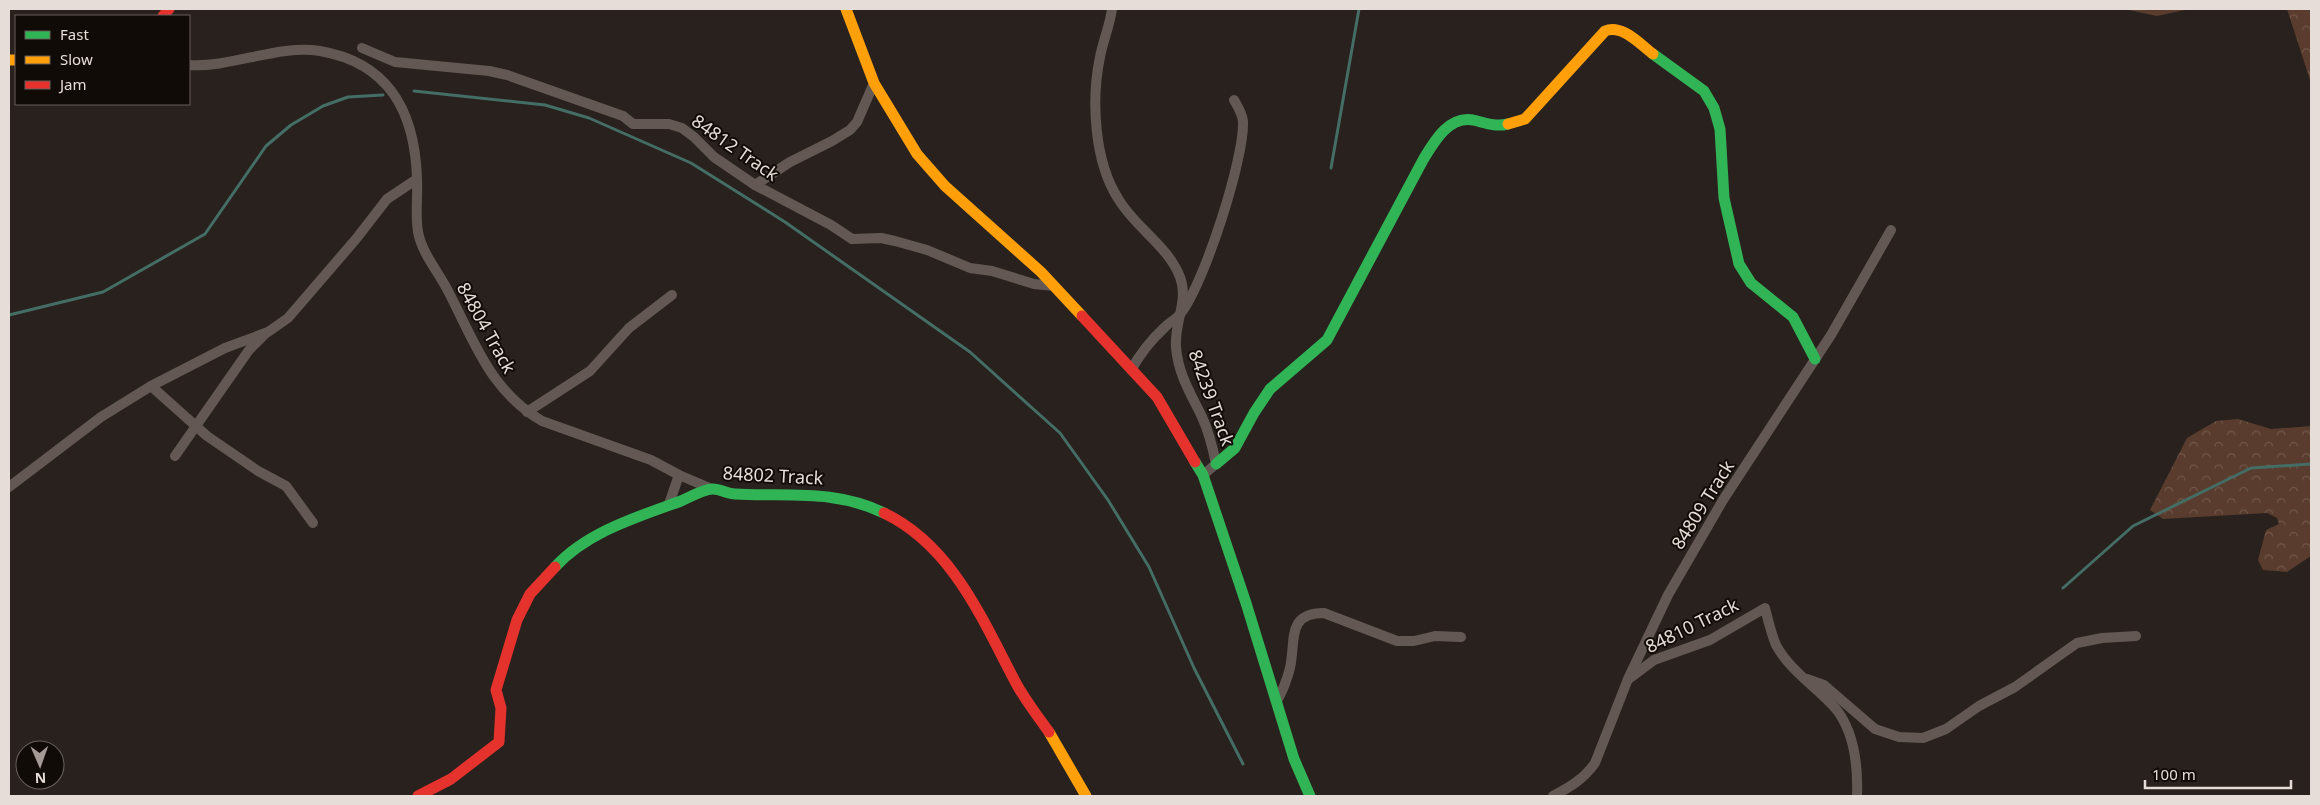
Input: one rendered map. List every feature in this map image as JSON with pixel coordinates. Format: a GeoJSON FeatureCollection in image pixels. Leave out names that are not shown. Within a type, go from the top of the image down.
{"type":"FeatureCollection","features":[{"type":"Feature","properties":{"kind":"street"},"geometry":{"type":"LineString","coordinates":[[846,9],[874,83],[917,154],[945,186],[1015,248],[1054,286],[1157,398],[1203,475],[1277,701],[1294,759],[1310,796]]}},
{"type":"Feature","properties":{"kind":"street","name":"84239 Track"},"geometry":{"type":"LineString","coordinates":[[1112,9],[1098,69],[1097,136],[1102,158],[1118,200],[1165,253],[1179,274],[1184,297],[1176,332],[1177,356],[1189,396],[1202,418],[1216,464],[1203,475]]}},
{"type":"Feature","properties":{"kind":"street"},"geometry":{"type":"LineString","coordinates":[[1216,464],[1235,451],[1254,412],[1273,384],[1295,365],[1313,354],[1327,340],[1419,168],[1445,130],[1454,122],[1464,120],[1473,120],[1490,126],[1509,125],[1524,119],[1598,38],[1611,28],[1618,29],[1628,35],[1704,91],[1714,108],[1720,129],[1724,198],[1739,264],[1744,275],[1751,283],[1793,317],[1815,359]]}},
{"type":"Feature","properties":{"kind":"street","name":"84812 Track"},"geometry":{"type":"LineString","coordinates":[[362,48],[395,62],[489,71],[507,75],[623,116],[633,124],[669,124],[688,133],[714,157],[755,185],[852,239],[880,238],[895,241],[927,250],[970,268],[1034,284],[1054,286]]}},
{"type":"Feature","properties":{"kind":"street","name":"84804 Track"},"geometry":{"type":"LineString","coordinates":[[190,65],[218,64],[302,50],[319,51],[368,68],[389,88],[406,113],[414,145],[418,233],[429,260],[496,380],[507,395],[526,412],[564,429],[591,436],[652,460],[679,475],[712,489]]}},
{"type":"Feature","properties":{"kind":"street"},"geometry":{"type":"LineString","coordinates":[[755,185],[790,162],[850,130],[857,122],[874,83]]}},
{"type":"Feature","properties":{"kind":"street"},"geometry":{"type":"LineString","coordinates":[[1131,370],[1146,348],[1181,313],[1208,257],[1232,184],[1243,126],[1241,112],[1234,100]]}},
{"type":"Feature","properties":{"kind":"street"},"geometry":{"type":"LineString","coordinates":[[175,456],[249,350],[268,332],[288,318],[356,239],[386,199],[417,179]]}},
{"type":"Feature","properties":{"kind":"street","name":"84809 Track"},"geometry":{"type":"LineString","coordinates":[[1553,796],[1577,783],[1588,774],[1595,763],[1628,679],[1655,620],[1699,539],[1815,359],[1858,289],[1891,230]]}},
{"type":"Feature","properties":{"kind":"street"},"geometry":{"type":"LineString","coordinates":[[526,412],[590,371],[629,328],[672,295]]}},
{"type":"Feature","properties":{"kind":"street"},"geometry":{"type":"LineString","coordinates":[[9,487],[101,417],[151,386],[225,348],[268,332]]}},
{"type":"Feature","properties":{"kind":"street"},"geometry":{"type":"LineString","coordinates":[[151,386],[228,450],[286,486],[313,523]]}},
{"type":"Feature","properties":{"kind":"street"},"geometry":{"type":"LineString","coordinates":[[669,504],[679,475]]}},
{"type":"Feature","properties":{"kind":"street","name":"84802 Track"},"geometry":{"type":"LineString","coordinates":[[418,796],[454,778],[475,764],[499,742],[501,708],[496,690],[517,620],[530,594],[564,557],[591,538],[669,504],[712,489],[733,494],[833,496],[864,503],[897,519],[926,541],[956,575],[976,605],[1018,687],[1050,734],[1086,796]]}},
{"type":"Feature","properties":{"kind":"street","name":"84810 Track"},"geometry":{"type":"LineString","coordinates":[[1628,679],[1654,660],[1710,640],[1766,608],[1776,644],[1788,663],[1807,679],[1837,710],[1852,742],[1858,771],[1858,796]]}},
{"type":"Feature","properties":{"kind":"street"},"geometry":{"type":"LineString","coordinates":[[1277,701],[1286,683],[1294,631],[1301,620],[1314,613],[1324,613],[1337,617],[1397,641],[1414,641],[1435,636],[1461,637]]}},
{"type":"Feature","properties":{"kind":"street"},"geometry":{"type":"LineString","coordinates":[[1807,679],[1824,685],[1875,729],[1899,737],[1923,738],[1946,729],[1980,706],[2015,687],[2077,643],[2102,638],[2136,636]]}},
{"type":"Feature","properties":{"kind":"green space"},"geometry":{"type":"Polygon","coordinates":[[[2124,9],[2189,9],[2157,16],[2124,9]]]}},
{"type":"Feature","properties":{"kind":"green space"},"geometry":{"type":"Polygon","coordinates":[[[2287,9],[2311,9],[2311,83],[2287,9]]]}},
{"type":"Feature","properties":{"kind":"green space"},"geometry":{"type":"Polygon","coordinates":[[[2238,419],[2271,429],[2311,426],[2311,556],[2287,572],[2263,570],[2258,560],[2266,530],[2279,524],[2277,518],[2267,513],[2163,519],[2150,510],[2187,438],[2216,421],[2238,419]]]}},
{"type":"Feature","properties":{"kind":"waterway"},"geometry":{"type":"LineString","coordinates":[[1331,168],[1359,9]]}},
{"type":"Feature","properties":{"kind":"waterway"},"geometry":{"type":"LineString","coordinates":[[414,91],[545,105],[589,118],[691,163],[785,222],[970,352],[1060,433],[1108,500],[1149,567],[1194,668],[1243,764]]}},
{"type":"Feature","properties":{"kind":"waterway"},"geometry":{"type":"LineString","coordinates":[[9,315],[103,292],[205,234],[266,146],[291,125],[323,106],[348,97],[383,95]]}},
{"type":"Feature","properties":{"kind":"waterway"},"geometry":{"type":"LineString","coordinates":[[2063,588],[2133,526],[2251,468],[2311,464]]}},
{"type":"Feature","properties":{"kind":"traffic: fast"},"geometry":{"type":"LineString","coordinates":[[1653,54],[1704,91],[1714,108],[1720,129],[1724,198],[1739,264],[1751,283],[1793,317],[1815,359]]}},
{"type":"Feature","properties":{"kind":"traffic: fast"},"geometry":{"type":"LineString","coordinates":[[1216,464],[1235,448],[1254,413],[1270,389],[1327,340],[1423,160],[1437,138],[1449,126],[1464,120],[1494,125],[1508,124]]}},
{"type":"Feature","properties":{"kind":"traffic: fast"},"geometry":{"type":"LineString","coordinates":[[1195,462],[1203,475],[1246,603],[1294,759],[1310,796]]}},
{"type":"Feature","properties":{"kind":"traffic: fast"},"geometry":{"type":"LineString","coordinates":[[555,567],[582,544],[597,535],[709,489],[735,494],[829,497],[865,505],[884,513]]}},
{"type":"Feature","properties":{"kind":"traffic: slow"},"geometry":{"type":"LineString","coordinates":[[846,9],[874,83],[917,154],[945,186],[1041,272],[1082,316]]}},
{"type":"Feature","properties":{"kind":"traffic: slow"},"geometry":{"type":"LineString","coordinates":[[1508,124],[1525,119],[1605,31],[1618,30],[1637,40],[1653,54]]}},
{"type":"Feature","properties":{"kind":"traffic: slow"},"geometry":{"type":"LineString","coordinates":[[9,60],[15,60]]}},
{"type":"Feature","properties":{"kind":"traffic: slow"},"geometry":{"type":"LineString","coordinates":[[1049,732],[1086,796]]}},
{"type":"Feature","properties":{"kind":"traffic: jam"},"geometry":{"type":"LineString","coordinates":[[164,15],[169,9]]}},
{"type":"Feature","properties":{"kind":"traffic: jam"},"geometry":{"type":"LineString","coordinates":[[1082,316],[1157,397],[1195,462]]}},
{"type":"Feature","properties":{"kind":"traffic: jam"},"geometry":{"type":"LineString","coordinates":[[884,513],[908,527],[929,545],[964,587],[1021,691],[1049,732]]}},
{"type":"Feature","properties":{"kind":"traffic: jam"},"geometry":{"type":"LineString","coordinates":[[418,796],[451,779],[499,742],[501,708],[496,690],[517,620],[530,594],[555,567]]}}]}
